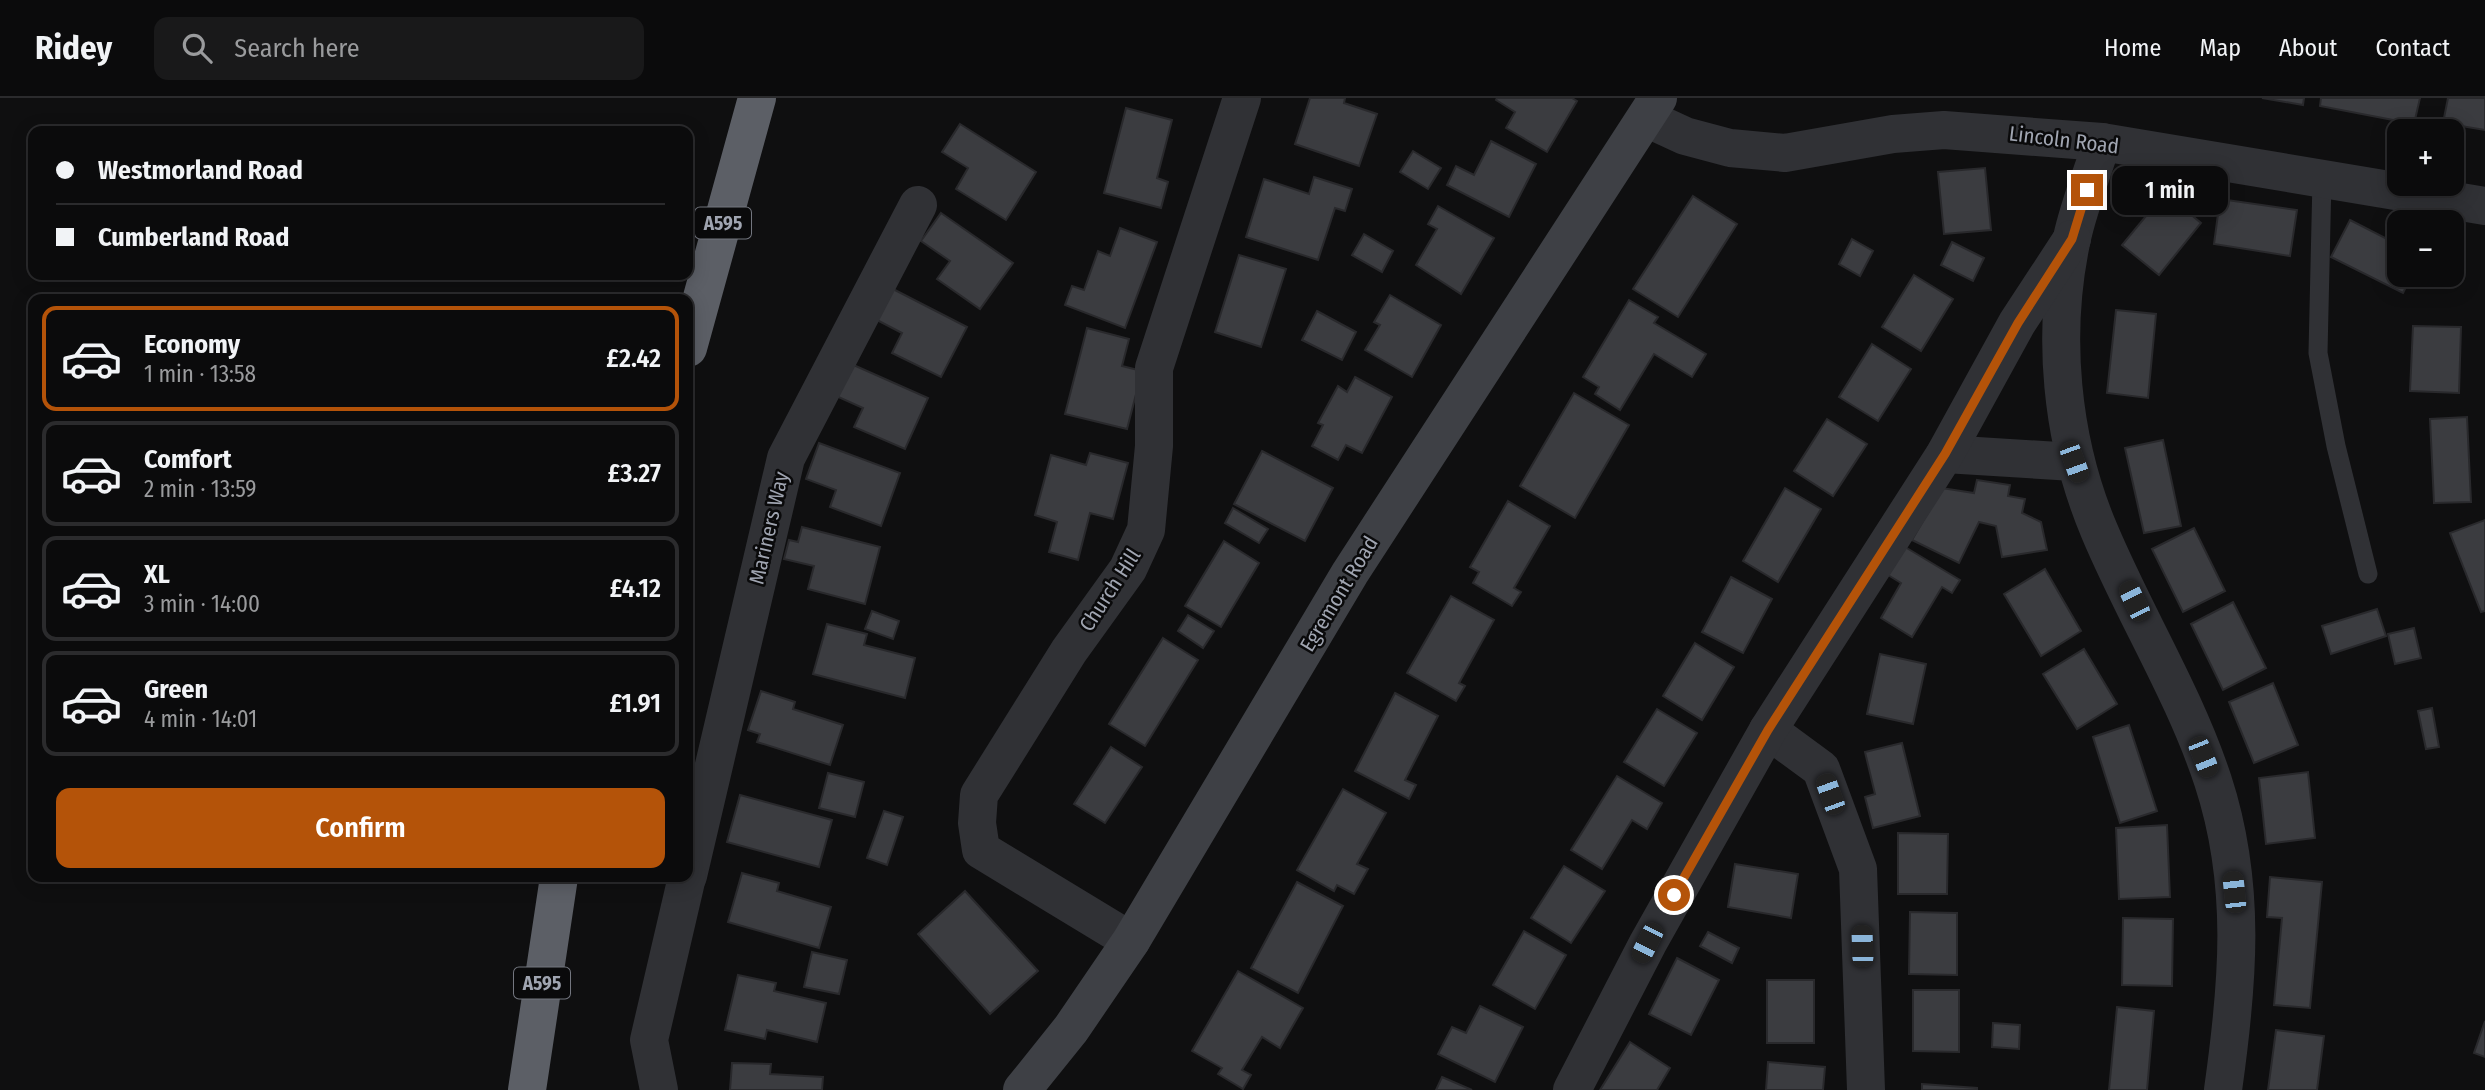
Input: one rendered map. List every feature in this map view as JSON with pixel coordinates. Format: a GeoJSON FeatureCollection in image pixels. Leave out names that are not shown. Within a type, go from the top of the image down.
{"type":"FeatureCollection","features":[{"type":"Feature","properties":{"kind":"highway","name":"A595"},"geometry":{"type":"LineString","coordinates":[[693,330],[757,98]]}},
{"type":"Feature","properties":{"kind":"highway","name":"A595"},"geometry":{"type":"LineString","coordinates":[[527,1090],[558,882]]}},
{"type":"Feature","properties":{"kind":"main road","name":"Egremont Road"},"geometry":{"type":"LineString","coordinates":[[1022,1090],[1071,1029],[1131,941],[1350,573],[1652,108]]}},
{"type":"Feature","properties":{"kind":"street","name":"Church Hill"},"geometry":{"type":"LineString","coordinates":[[1131,941],[981,850],[976,823],[979,795],[1069,651],[1128,569],[1146,530],[1154,446],[1154,368],[1242,98]]}},
{"type":"Feature","properties":{"kind":"street","name":"Lincoln Road"},"geometry":{"type":"LineString","coordinates":[[1652,108],[1685,136],[1730,148],[1786,153],[1893,135],[1944,130],[2102,142],[2485,206]]}},
{"type":"Feature","properties":{"kind":"street"},"geometry":{"type":"LineString","coordinates":[[2102,142],[2072,239],[2063,310],[2064,397],[2074,462],[2099,530],[2189,721],[2213,781],[2229,846],[2239,938],[2223,1090]]}},
{"type":"Feature","properties":{"kind":"street","name":"Mariners Way"},"geometry":{"type":"LineString","coordinates":[[693,855],[786,457],[918,205]]}},
{"type":"Feature","properties":{"kind":"street"},"geometry":{"type":"LineString","coordinates":[[1572,1090],[1647,943],[1768,730],[1945,454],[2018,323],[2072,239]]}},
{"type":"Feature","properties":{"kind":"street"},"geometry":{"type":"LineString","coordinates":[[1945,454],[2074,462]]}},
{"type":"Feature","properties":{"kind":"street"},"geometry":{"type":"LineString","coordinates":[[1768,730],[1821,769],[1858,869],[1866,1090]]}},
{"type":"Feature","properties":{"kind":"street","name":"Mariners Way"},"geometry":{"type":"LineString","coordinates":[[659,1090],[649,1040],[687,882]]}},
{"type":"Feature","properties":{"kind":"lane"},"geometry":{"type":"LineString","coordinates":[[2322,179],[2318,353],[2336,446],[2368,574]]}},
{"type":"Feature","properties":{"kind":"building"},"geometry":{"type":"Polygon","coordinates":[[[1310,98],[1345,98],[1344,103],[1377,114],[1359,166],[1295,144],[1310,98]]]}},
{"type":"Feature","properties":{"kind":"building"},"geometry":{"type":"Polygon","coordinates":[[[1572,98],[1577,101],[1547,152],[1506,128],[1515,112],[1496,100],[1572,98]]]}},
{"type":"Feature","properties":{"kind":"building"},"geometry":{"type":"Polygon","coordinates":[[[2262,98],[2304,98],[2303,105],[2262,98]]]}},
{"type":"Feature","properties":{"kind":"building"},"geometry":{"type":"Polygon","coordinates":[[[2321,98],[2420,98],[2415,119],[2388,119],[2320,106],[2321,98]]]}},
{"type":"Feature","properties":{"kind":"building"},"geometry":{"type":"Polygon","coordinates":[[[2448,98],[2485,98],[2485,130],[2464,126],[2464,119],[2444,119],[2448,98]]]}},
{"type":"Feature","properties":{"kind":"building"},"geometry":{"type":"Polygon","coordinates":[[[1126,108],[1172,120],[1157,178],[1168,182],[1161,208],[1104,193],[1126,108]]]}},
{"type":"Feature","properties":{"kind":"building"},"geometry":{"type":"Polygon","coordinates":[[[960,124],[1036,172],[1006,220],[956,189],[968,168],[942,152],[960,124]]]}},
{"type":"Feature","properties":{"kind":"building"},"geometry":{"type":"Polygon","coordinates":[[[1491,141],[1536,164],[1509,217],[1447,185],[1456,166],[1474,175],[1491,141]]]}},
{"type":"Feature","properties":{"kind":"building"},"geometry":{"type":"Polygon","coordinates":[[[1413,151],[1441,168],[1428,189],[1400,172],[1413,151]]]}},
{"type":"Feature","properties":{"kind":"building"},"geometry":{"type":"Polygon","coordinates":[[[1985,168],[1991,230],[1944,234],[1938,172],[1985,168]]]}},
{"type":"Feature","properties":{"kind":"building"},"geometry":{"type":"Polygon","coordinates":[[[1314,177],[1352,189],[1345,211],[1335,208],[1318,260],[1246,237],[1264,179],[1309,194],[1314,177]]]}},
{"type":"Feature","properties":{"kind":"building"},"geometry":{"type":"Polygon","coordinates":[[[2165,193],[2201,223],[2159,275],[2122,245],[2165,193]]]}},
{"type":"Feature","properties":{"kind":"building"},"geometry":{"type":"Polygon","coordinates":[[[1693,196],[1737,224],[1678,317],[1633,289],[1693,196]]]}},
{"type":"Feature","properties":{"kind":"building"},"geometry":{"type":"Polygon","coordinates":[[[2220,199],[2297,210],[2290,256],[2214,244],[2220,199]]]}},
{"type":"Feature","properties":{"kind":"building"},"geometry":{"type":"Polygon","coordinates":[[[1438,206],[1494,238],[1461,294],[1416,265],[1437,229],[1428,224],[1438,206]]]}},
{"type":"Feature","properties":{"kind":"building"},"geometry":{"type":"Polygon","coordinates":[[[941,213],[1013,263],[980,309],[937,279],[950,261],[921,241],[941,213]]]}},
{"type":"Feature","properties":{"kind":"building"},"geometry":{"type":"Polygon","coordinates":[[[2350,220],[2387,239],[2387,285],[2331,257],[2350,220]]]}},
{"type":"Feature","properties":{"kind":"building"},"geometry":{"type":"Polygon","coordinates":[[[1120,228],[1157,242],[1125,328],[1065,305],[1072,286],[1084,290],[1098,251],[1110,256],[1120,228]]]}},
{"type":"Feature","properties":{"kind":"building"},"geometry":{"type":"Polygon","coordinates":[[[1364,234],[1393,251],[1382,272],[1352,255],[1364,234]]]}},
{"type":"Feature","properties":{"kind":"building"},"geometry":{"type":"Polygon","coordinates":[[[1852,239],[1873,251],[1860,276],[1839,264],[1852,239]]]}},
{"type":"Feature","properties":{"kind":"building"},"geometry":{"type":"Polygon","coordinates":[[[1952,242],[1984,258],[1973,281],[1941,265],[1952,242]]]}},
{"type":"Feature","properties":{"kind":"building"},"geometry":{"type":"Polygon","coordinates":[[[1239,255],[1286,269],[1261,347],[1215,332],[1239,255]]]}},
{"type":"Feature","properties":{"kind":"building"},"geometry":{"type":"Polygon","coordinates":[[[1914,275],[1953,299],[1921,351],[1882,327],[1914,275]]]}},
{"type":"Feature","properties":{"kind":"building"},"geometry":{"type":"Polygon","coordinates":[[[2391,287],[2406,287],[2403,293],[2391,287]]]}},
{"type":"Feature","properties":{"kind":"building"},"geometry":{"type":"Polygon","coordinates":[[[891,288],[967,327],[941,377],[892,353],[902,333],[875,319],[891,288]]]}},
{"type":"Feature","properties":{"kind":"building"},"geometry":{"type":"Polygon","coordinates":[[[1390,295],[1441,325],[1412,377],[1365,350],[1380,325],[1374,322],[1390,295]]]}},
{"type":"Feature","properties":{"kind":"building"},"geometry":{"type":"Polygon","coordinates":[[[1629,300],[1658,317],[1654,323],[1706,354],[1692,377],[1654,354],[1620,410],[1595,394],[1599,387],[1583,377],[1629,300]]]}},
{"type":"Feature","properties":{"kind":"building"},"geometry":{"type":"Polygon","coordinates":[[[2116,310],[2156,314],[2148,398],[2107,393],[2116,310]]]}},
{"type":"Feature","properties":{"kind":"building"},"geometry":{"type":"Polygon","coordinates":[[[1317,311],[1356,332],[1342,360],[1302,340],[1317,311]]]}},
{"type":"Feature","properties":{"kind":"building"},"geometry":{"type":"Polygon","coordinates":[[[2413,326],[2461,327],[2459,393],[2410,391],[2413,326]]]}},
{"type":"Feature","properties":{"kind":"building"},"geometry":{"type":"Polygon","coordinates":[[[1087,328],[1129,339],[1122,366],[1142,371],[1127,429],[1065,414],[1087,328]]]}},
{"type":"Feature","properties":{"kind":"building"},"geometry":{"type":"Polygon","coordinates":[[[1872,344],[1911,369],[1878,421],[1839,397],[1872,344]]]}},
{"type":"Feature","properties":{"kind":"building"},"geometry":{"type":"Polygon","coordinates":[[[849,363],[928,398],[905,449],[854,427],[863,408],[834,395],[849,363]]]}},
{"type":"Feature","properties":{"kind":"building"},"geometry":{"type":"Polygon","coordinates":[[[1355,377],[1392,397],[1362,453],[1346,445],[1338,460],[1312,446],[1323,425],[1318,423],[1338,386],[1347,392],[1355,377]]]}},
{"type":"Feature","properties":{"kind":"building"},"geometry":{"type":"Polygon","coordinates":[[[1574,393],[1629,425],[1575,518],[1520,486],[1574,393]]]}},
{"type":"Feature","properties":{"kind":"building"},"geometry":{"type":"Polygon","coordinates":[[[2467,417],[2471,502],[2434,503],[2430,419],[2467,417]]]}},
{"type":"Feature","properties":{"kind":"building"},"geometry":{"type":"Polygon","coordinates":[[[1827,419],[1867,444],[1833,496],[1794,471],[1827,419]]]}},
{"type":"Feature","properties":{"kind":"building"},"geometry":{"type":"Polygon","coordinates":[[[2163,440],[2181,526],[2144,533],[2125,448],[2163,440]]]}},
{"type":"Feature","properties":{"kind":"building"},"geometry":{"type":"Polygon","coordinates":[[[819,443],[900,473],[881,526],[830,507],[836,490],[806,479],[819,443]]]}},
{"type":"Feature","properties":{"kind":"building"},"geometry":{"type":"Polygon","coordinates":[[[1262,451],[1333,488],[1305,541],[1234,504],[1262,451]]]}},
{"type":"Feature","properties":{"kind":"building"},"geometry":{"type":"Polygon","coordinates":[[[1090,453],[1128,463],[1113,519],[1090,513],[1078,560],[1049,552],[1057,522],[1035,515],[1051,455],[1086,465],[1090,453]]]}},
{"type":"Feature","properties":{"kind":"building"},"geometry":{"type":"Polygon","coordinates":[[[1977,480],[2010,485],[2008,496],[2025,499],[2022,513],[2041,522],[2047,550],[2002,557],[1996,526],[1979,522],[1959,563],[1912,540],[1942,488],[1974,493],[1977,480]]]}},
{"type":"Feature","properties":{"kind":"building"},"geometry":{"type":"Polygon","coordinates":[[[1785,488],[1821,509],[1778,582],[1743,561],[1785,488]]]}},
{"type":"Feature","properties":{"kind":"building"},"geometry":{"type":"Polygon","coordinates":[[[1508,501],[1550,526],[1514,588],[1521,592],[1512,606],[1473,583],[1479,572],[1470,567],[1508,501]]]}},
{"type":"Feature","properties":{"kind":"building"},"geometry":{"type":"Polygon","coordinates":[[[1233,508],[1268,529],[1259,543],[1225,523],[1233,508]]]}},
{"type":"Feature","properties":{"kind":"building"},"geometry":{"type":"Polygon","coordinates":[[[2485,520],[2485,611],[2481,612],[2450,533],[2485,520]]]}},
{"type":"Feature","properties":{"kind":"building"},"geometry":{"type":"Polygon","coordinates":[[[802,527],[880,547],[865,604],[808,589],[814,566],[784,559],[789,540],[798,542],[802,527]]]}},
{"type":"Feature","properties":{"kind":"building"},"geometry":{"type":"Polygon","coordinates":[[[2194,528],[2225,591],[2183,612],[2152,549],[2194,528]]]}},
{"type":"Feature","properties":{"kind":"building"},"geometry":{"type":"Polygon","coordinates":[[[1224,541],[1259,563],[1221,627],[1185,606],[1224,541]]]}},
{"type":"Feature","properties":{"kind":"building"},"geometry":{"type":"Polygon","coordinates":[[[1905,547],[1960,580],[1952,593],[1942,587],[1912,637],[1881,618],[1901,583],[1888,575],[1905,547]]]}},
{"type":"Feature","properties":{"kind":"building"},"geometry":{"type":"Polygon","coordinates":[[[2045,569],[2081,631],[2041,656],[2004,594],[2045,569]]]}},
{"type":"Feature","properties":{"kind":"building"},"geometry":{"type":"Polygon","coordinates":[[[1731,577],[1772,599],[1743,653],[1702,632],[1731,577]]]}},
{"type":"Feature","properties":{"kind":"building"},"geometry":{"type":"Polygon","coordinates":[[[1451,596],[1494,620],[1459,683],[1465,686],[1456,701],[1407,673],[1451,596]]]}},
{"type":"Feature","properties":{"kind":"building"},"geometry":{"type":"Polygon","coordinates":[[[2233,602],[2266,668],[2223,690],[2191,624],[2233,602]]]}},
{"type":"Feature","properties":{"kind":"building"},"geometry":{"type":"Polygon","coordinates":[[[2377,609],[2386,636],[2331,654],[2322,626],[2377,609]]]}},
{"type":"Feature","properties":{"kind":"building"},"geometry":{"type":"Polygon","coordinates":[[[872,611],[899,621],[893,639],[865,629],[872,611]]]}},
{"type":"Feature","properties":{"kind":"building"},"geometry":{"type":"Polygon","coordinates":[[[1188,615],[1214,631],[1203,648],[1178,631],[1188,615]]]}},
{"type":"Feature","properties":{"kind":"building"},"geometry":{"type":"Polygon","coordinates":[[[827,624],[867,634],[864,645],[915,658],[905,698],[813,674],[827,624]]]}},
{"type":"Feature","properties":{"kind":"building"},"geometry":{"type":"Polygon","coordinates":[[[2414,628],[2421,658],[2395,664],[2388,634],[2414,628]]]}},
{"type":"Feature","properties":{"kind":"building"},"geometry":{"type":"Polygon","coordinates":[[[1163,638],[1198,660],[1145,746],[1109,724],[1163,638]]]}},
{"type":"Feature","properties":{"kind":"building"},"geometry":{"type":"Polygon","coordinates":[[[1695,643],[1734,667],[1702,720],[1663,696],[1695,643]]]}},
{"type":"Feature","properties":{"kind":"building"},"geometry":{"type":"Polygon","coordinates":[[[2084,649],[2117,704],[2077,729],[2043,674],[2084,649]]]}},
{"type":"Feature","properties":{"kind":"building"},"geometry":{"type":"Polygon","coordinates":[[[1880,654],[1926,664],[1913,724],[1867,714],[1880,654]]]}},
{"type":"Feature","properties":{"kind":"building"},"geometry":{"type":"Polygon","coordinates":[[[2273,683],[2298,745],[2254,763],[2229,702],[2273,683]]]}},
{"type":"Feature","properties":{"kind":"building"},"geometry":{"type":"Polygon","coordinates":[[[761,691],[795,702],[793,709],[843,725],[830,765],[757,742],[760,734],[748,730],[761,691]]]}},
{"type":"Feature","properties":{"kind":"building"},"geometry":{"type":"Polygon","coordinates":[[[1395,693],[1438,716],[1405,780],[1416,785],[1409,799],[1355,771],[1395,693]]]}},
{"type":"Feature","properties":{"kind":"building"},"geometry":{"type":"Polygon","coordinates":[[[2432,708],[2439,747],[2426,749],[2418,711],[2432,708]]]}},
{"type":"Feature","properties":{"kind":"building"},"geometry":{"type":"Polygon","coordinates":[[[1657,709],[1697,733],[1664,786],[1624,762],[1657,709]]]}},
{"type":"Feature","properties":{"kind":"building"},"geometry":{"type":"Polygon","coordinates":[[[2129,725],[2157,811],[2120,823],[2093,737],[2129,725]]]}},
{"type":"Feature","properties":{"kind":"building"},"geometry":{"type":"Polygon","coordinates":[[[1902,743],[1920,816],[1873,828],[1865,797],[1875,794],[1865,752],[1902,743]]]}},
{"type":"Feature","properties":{"kind":"building"},"geometry":{"type":"Polygon","coordinates":[[[1111,747],[1142,767],[1105,823],[1074,804],[1111,747]]]}},
{"type":"Feature","properties":{"kind":"building"},"geometry":{"type":"Polygon","coordinates":[[[2308,772],[2315,838],[2266,844],[2259,778],[2308,772]]]}},
{"type":"Feature","properties":{"kind":"building"},"geometry":{"type":"Polygon","coordinates":[[[828,773],[864,782],[855,817],[819,808],[828,773]]]}},
{"type":"Feature","properties":{"kind":"building"},"geometry":{"type":"Polygon","coordinates":[[[1617,776],[1662,803],[1647,829],[1632,820],[1602,869],[1571,850],[1617,776]]]}},
{"type":"Feature","properties":{"kind":"building"},"geometry":{"type":"Polygon","coordinates":[[[1343,789],[1386,813],[1357,864],[1368,869],[1354,894],[1337,885],[1334,891],[1297,870],[1343,789]]]}},
{"type":"Feature","properties":{"kind":"building"},"geometry":{"type":"Polygon","coordinates":[[[740,795],[832,820],[819,867],[727,842],[740,795]]]}},
{"type":"Feature","properties":{"kind":"building"},"geometry":{"type":"Polygon","coordinates":[[[884,811],[903,817],[887,865],[867,858],[884,811]]]}},
{"type":"Feature","properties":{"kind":"building"},"geometry":{"type":"Polygon","coordinates":[[[2167,825],[2170,897],[2119,899],[2116,828],[2167,825]]]}},
{"type":"Feature","properties":{"kind":"building"},"geometry":{"type":"Polygon","coordinates":[[[1898,833],[1948,834],[1947,894],[1898,894],[1898,833]]]}},
{"type":"Feature","properties":{"kind":"building"},"geometry":{"type":"Polygon","coordinates":[[[1735,864],[1798,874],[1791,918],[1728,907],[1735,864]]]}},
{"type":"Feature","properties":{"kind":"building"},"geometry":{"type":"Polygon","coordinates":[[[1564,866],[1605,891],[1571,943],[1531,918],[1564,866]]]}},
{"type":"Feature","properties":{"kind":"building"},"geometry":{"type":"Polygon","coordinates":[[[742,873],[779,883],[777,891],[831,907],[819,948],[728,922],[742,873]]]}},
{"type":"Feature","properties":{"kind":"building"},"geometry":{"type":"Polygon","coordinates":[[[2270,877],[2322,882],[2310,1008],[2274,1005],[2282,918],[2267,917],[2270,877]]]}},
{"type":"Feature","properties":{"kind":"building"},"geometry":{"type":"Polygon","coordinates":[[[1297,882],[1343,906],[1298,993],[1251,968],[1297,882]]]}},
{"type":"Feature","properties":{"kind":"building"},"geometry":{"type":"Polygon","coordinates":[[[965,891],[1038,971],[990,1014],[918,934],[965,891]]]}},
{"type":"Feature","properties":{"kind":"building"},"geometry":{"type":"Polygon","coordinates":[[[1910,912],[1957,913],[1957,975],[1909,974],[1910,912]]]}},
{"type":"Feature","properties":{"kind":"building"},"geometry":{"type":"Polygon","coordinates":[[[2123,918],[2173,919],[2172,986],[2122,985],[2123,918]]]}},
{"type":"Feature","properties":{"kind":"building"},"geometry":{"type":"Polygon","coordinates":[[[1524,931],[1566,955],[1535,1009],[1493,985],[1524,931]]]}},
{"type":"Feature","properties":{"kind":"building"},"geometry":{"type":"Polygon","coordinates":[[[1708,932],[1739,948],[1732,963],[1700,946],[1708,932]]]}},
{"type":"Feature","properties":{"kind":"building"},"geometry":{"type":"Polygon","coordinates":[[[812,952],[847,960],[839,994],[804,987],[812,952]]]}},
{"type":"Feature","properties":{"kind":"building"},"geometry":{"type":"Polygon","coordinates":[[[1677,958],[1719,980],[1691,1035],[1649,1014],[1677,958]]]}},
{"type":"Feature","properties":{"kind":"building"},"geometry":{"type":"Polygon","coordinates":[[[1238,971],[1303,1008],[1280,1048],[1262,1037],[1242,1070],[1251,1075],[1243,1089],[1218,1074],[1222,1068],[1192,1051],[1238,971]]]}},
{"type":"Feature","properties":{"kind":"building"},"geometry":{"type":"Polygon","coordinates":[[[738,975],[776,983],[774,991],[826,1003],[817,1042],[767,1030],[765,1039],[725,1030],[738,975]]]}},
{"type":"Feature","properties":{"kind":"building"},"geometry":{"type":"Polygon","coordinates":[[[1767,980],[1814,980],[1814,1043],[1767,1043],[1767,980]]]}},
{"type":"Feature","properties":{"kind":"building"},"geometry":{"type":"Polygon","coordinates":[[[1913,990],[1959,990],[1959,1052],[1913,1051],[1913,990]]]}},
{"type":"Feature","properties":{"kind":"building"},"geometry":{"type":"Polygon","coordinates":[[[1480,1006],[1523,1027],[1495,1082],[1438,1054],[1452,1027],[1466,1033],[1480,1006]]]}},
{"type":"Feature","properties":{"kind":"building"},"geometry":{"type":"Polygon","coordinates":[[[2117,1007],[2154,1011],[2147,1090],[2109,1090],[2117,1007]]]}},
{"type":"Feature","properties":{"kind":"building"},"geometry":{"type":"Polygon","coordinates":[[[2485,1021],[2485,1057],[2474,1053],[2485,1021]]]}},
{"type":"Feature","properties":{"kind":"building"},"geometry":{"type":"Polygon","coordinates":[[[1993,1023],[2020,1025],[2019,1049],[1992,1047],[1993,1023]]]}},
{"type":"Feature","properties":{"kind":"building"},"geometry":{"type":"Polygon","coordinates":[[[2276,1030],[2324,1036],[2317,1090],[2268,1090],[2276,1030]]]}},
{"type":"Feature","properties":{"kind":"building"},"geometry":{"type":"Polygon","coordinates":[[[1630,1042],[1670,1068],[1657,1090],[1600,1090],[1630,1042]]]}},
{"type":"Feature","properties":{"kind":"building"},"geometry":{"type":"Polygon","coordinates":[[[1768,1062],[1825,1067],[1823,1090],[1766,1090],[1768,1062]]]}},
{"type":"Feature","properties":{"kind":"building"},"geometry":{"type":"Polygon","coordinates":[[[732,1063],[771,1064],[770,1074],[823,1077],[822,1090],[730,1090],[732,1063]]]}},
{"type":"Feature","properties":{"kind":"building"},"geometry":{"type":"Polygon","coordinates":[[[1442,1077],[1472,1090],[1436,1090],[1442,1077]]]}},
{"type":"Feature","properties":{"kind":"building"},"geometry":{"type":"Polygon","coordinates":[[[1922,1084],[1977,1088],[1977,1090],[1922,1090],[1922,1084]]]}},
{"type":"Feature","properties":{"kind":"route"},"geometry":{"type":"LineString","coordinates":[[1674,895],[1768,730],[1945,454],[2018,323],[2072,239],[2087,190]]}}]}
